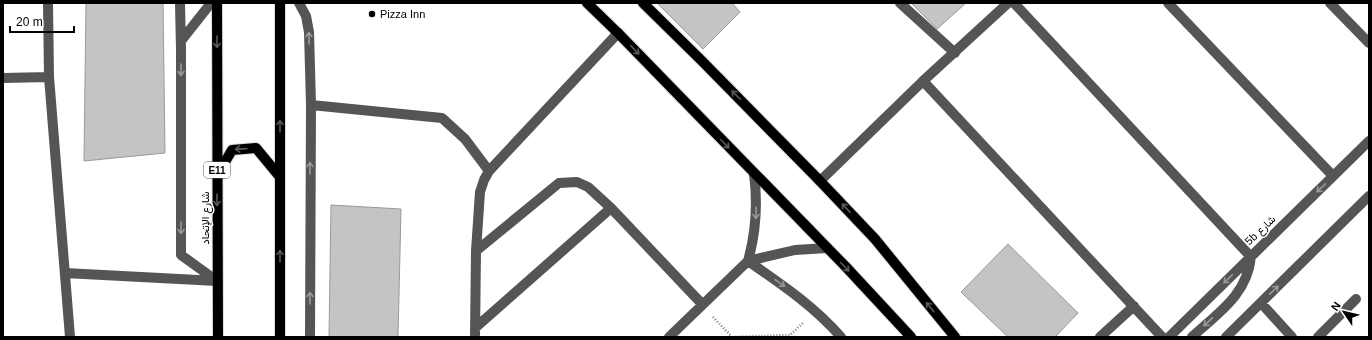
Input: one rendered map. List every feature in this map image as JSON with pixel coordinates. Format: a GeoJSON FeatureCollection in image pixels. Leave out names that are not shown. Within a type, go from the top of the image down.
{"type":"FeatureCollection","features":[{"type":"Feature","properties":{"kind":"main road","name":"شارع الإتحاد"},"geometry":{"type":"LineString","coordinates":[[218,3],[218,337]]}},
{"type":"Feature","properties":{"kind":"main road"},"geometry":{"type":"LineString","coordinates":[[280,3],[280,337]]}},
{"type":"Feature","properties":{"kind":"main road"},"geometry":{"type":"LineString","coordinates":[[587,3],[827,248],[911,337]]}},
{"type":"Feature","properties":{"kind":"main road"},"geometry":{"type":"LineString","coordinates":[[643,3],[702,61],[875,238],[954,337]]}},
{"type":"Feature","properties":{"kind":"main road"},"geometry":{"type":"LineString","coordinates":[[217,175],[232,150],[256,148],[280,177]]}},
{"type":"Feature","properties":{"kind":"street"},"geometry":{"type":"LineString","coordinates":[[48,3],[49,77],[70,337]]}},
{"type":"Feature","properties":{"kind":"street"},"geometry":{"type":"LineString","coordinates":[[180,3],[181,255],[217,281]]}},
{"type":"Feature","properties":{"kind":"street"},"geometry":{"type":"LineString","coordinates":[[181,40],[211,3]]}},
{"type":"Feature","properties":{"kind":"street"},"geometry":{"type":"LineString","coordinates":[[299,3],[309,24],[311,105],[310,337]]}},
{"type":"Feature","properties":{"kind":"street"},"geometry":{"type":"LineString","coordinates":[[900,3],[954,53]]}},
{"type":"Feature","properties":{"kind":"street"},"geometry":{"type":"LineString","coordinates":[[820,181],[923,81],[1008,3]]}},
{"type":"Feature","properties":{"kind":"street"},"geometry":{"type":"LineString","coordinates":[[1014,3],[1251,256],[1250,267],[1246,278],[1235,297],[1192,337]]}},
{"type":"Feature","properties":{"kind":"street"},"geometry":{"type":"LineString","coordinates":[[1168,3],[1333,176]]}},
{"type":"Feature","properties":{"kind":"street"},"geometry":{"type":"LineString","coordinates":[[1330,3],[1369,43]]}},
{"type":"Feature","properties":{"kind":"street"},"geometry":{"type":"LineString","coordinates":[[475,332],[476,251],[480,192],[484,180],[489,171],[618,33]]}},
{"type":"Feature","properties":{"kind":"street"},"geometry":{"type":"LineString","coordinates":[[3,78],[49,77]]}},
{"type":"Feature","properties":{"kind":"street"},"geometry":{"type":"LineString","coordinates":[[923,81],[1162,337]]}},
{"type":"Feature","properties":{"kind":"street"},"geometry":{"type":"LineString","coordinates":[[311,105],[442,118],[465,139],[489,171]]}},
{"type":"Feature","properties":{"kind":"street","name":"5b شارع"},"geometry":{"type":"LineString","coordinates":[[1169,337],[1369,141]]}},
{"type":"Feature","properties":{"kind":"street"},"geometry":{"type":"LineString","coordinates":[[748,261],[755,232],[756,218],[756,188],[754,174]]}},
{"type":"Feature","properties":{"kind":"street"},"geometry":{"type":"LineString","coordinates":[[476,251],[559,183],[578,182],[588,187],[611,208],[702,304]]}},
{"type":"Feature","properties":{"kind":"street"},"geometry":{"type":"LineString","coordinates":[[1226,337],[1369,196]]}},
{"type":"Feature","properties":{"kind":"street"},"geometry":{"type":"LineString","coordinates":[[475,332],[611,208]]}},
{"type":"Feature","properties":{"kind":"street"},"geometry":{"type":"LineString","coordinates":[[669,337],[748,261],[787,252],[827,248]]}},
{"type":"Feature","properties":{"kind":"street"},"geometry":{"type":"LineString","coordinates":[[748,261],[803,300],[841,337]]}},
{"type":"Feature","properties":{"kind":"street"},"geometry":{"type":"LineString","coordinates":[[65,273],[217,281]]}},
{"type":"Feature","properties":{"kind":"street"},"geometry":{"type":"LineString","coordinates":[[1318,337],[1356,299]]}},
{"type":"Feature","properties":{"kind":"street"},"geometry":{"type":"LineString","coordinates":[[1261,303],[1292,337]]}},
{"type":"Feature","properties":{"kind":"street"},"geometry":{"type":"LineString","coordinates":[[1100,337],[1134,306]]}},
{"type":"Feature","properties":{"kind":"path"},"geometry":{"type":"LineString","coordinates":[[702,304],[732,337],[790,335],[816,311]]}},
{"type":"Feature","properties":{"kind":"building"},"geometry":{"type":"Polygon","coordinates":[[[86,3],[163,3],[165,153],[84,161],[86,3]]]}},
{"type":"Feature","properties":{"kind":"building"},"geometry":{"type":"Polygon","coordinates":[[[657,3],[732,3],[740,12],[703,49],[657,3]]]}},
{"type":"Feature","properties":{"kind":"building"},"geometry":{"type":"Polygon","coordinates":[[[911,3],[966,3],[937,29],[911,3]]]}},
{"type":"Feature","properties":{"kind":"building"},"geometry":{"type":"Polygon","coordinates":[[[331,205],[401,209],[398,337],[329,337],[331,205]]]}},
{"type":"Feature","properties":{"kind":"building"},"geometry":{"type":"Polygon","coordinates":[[[1008,244],[1078,313],[1055,337],[1008,337],[961,292],[1008,244]]]}},
{"type":"Feature","properties":{"kind":"place","name":"Pizza Inn"},"geometry":{"type":"Point","coordinates":[372,14]}}]}
